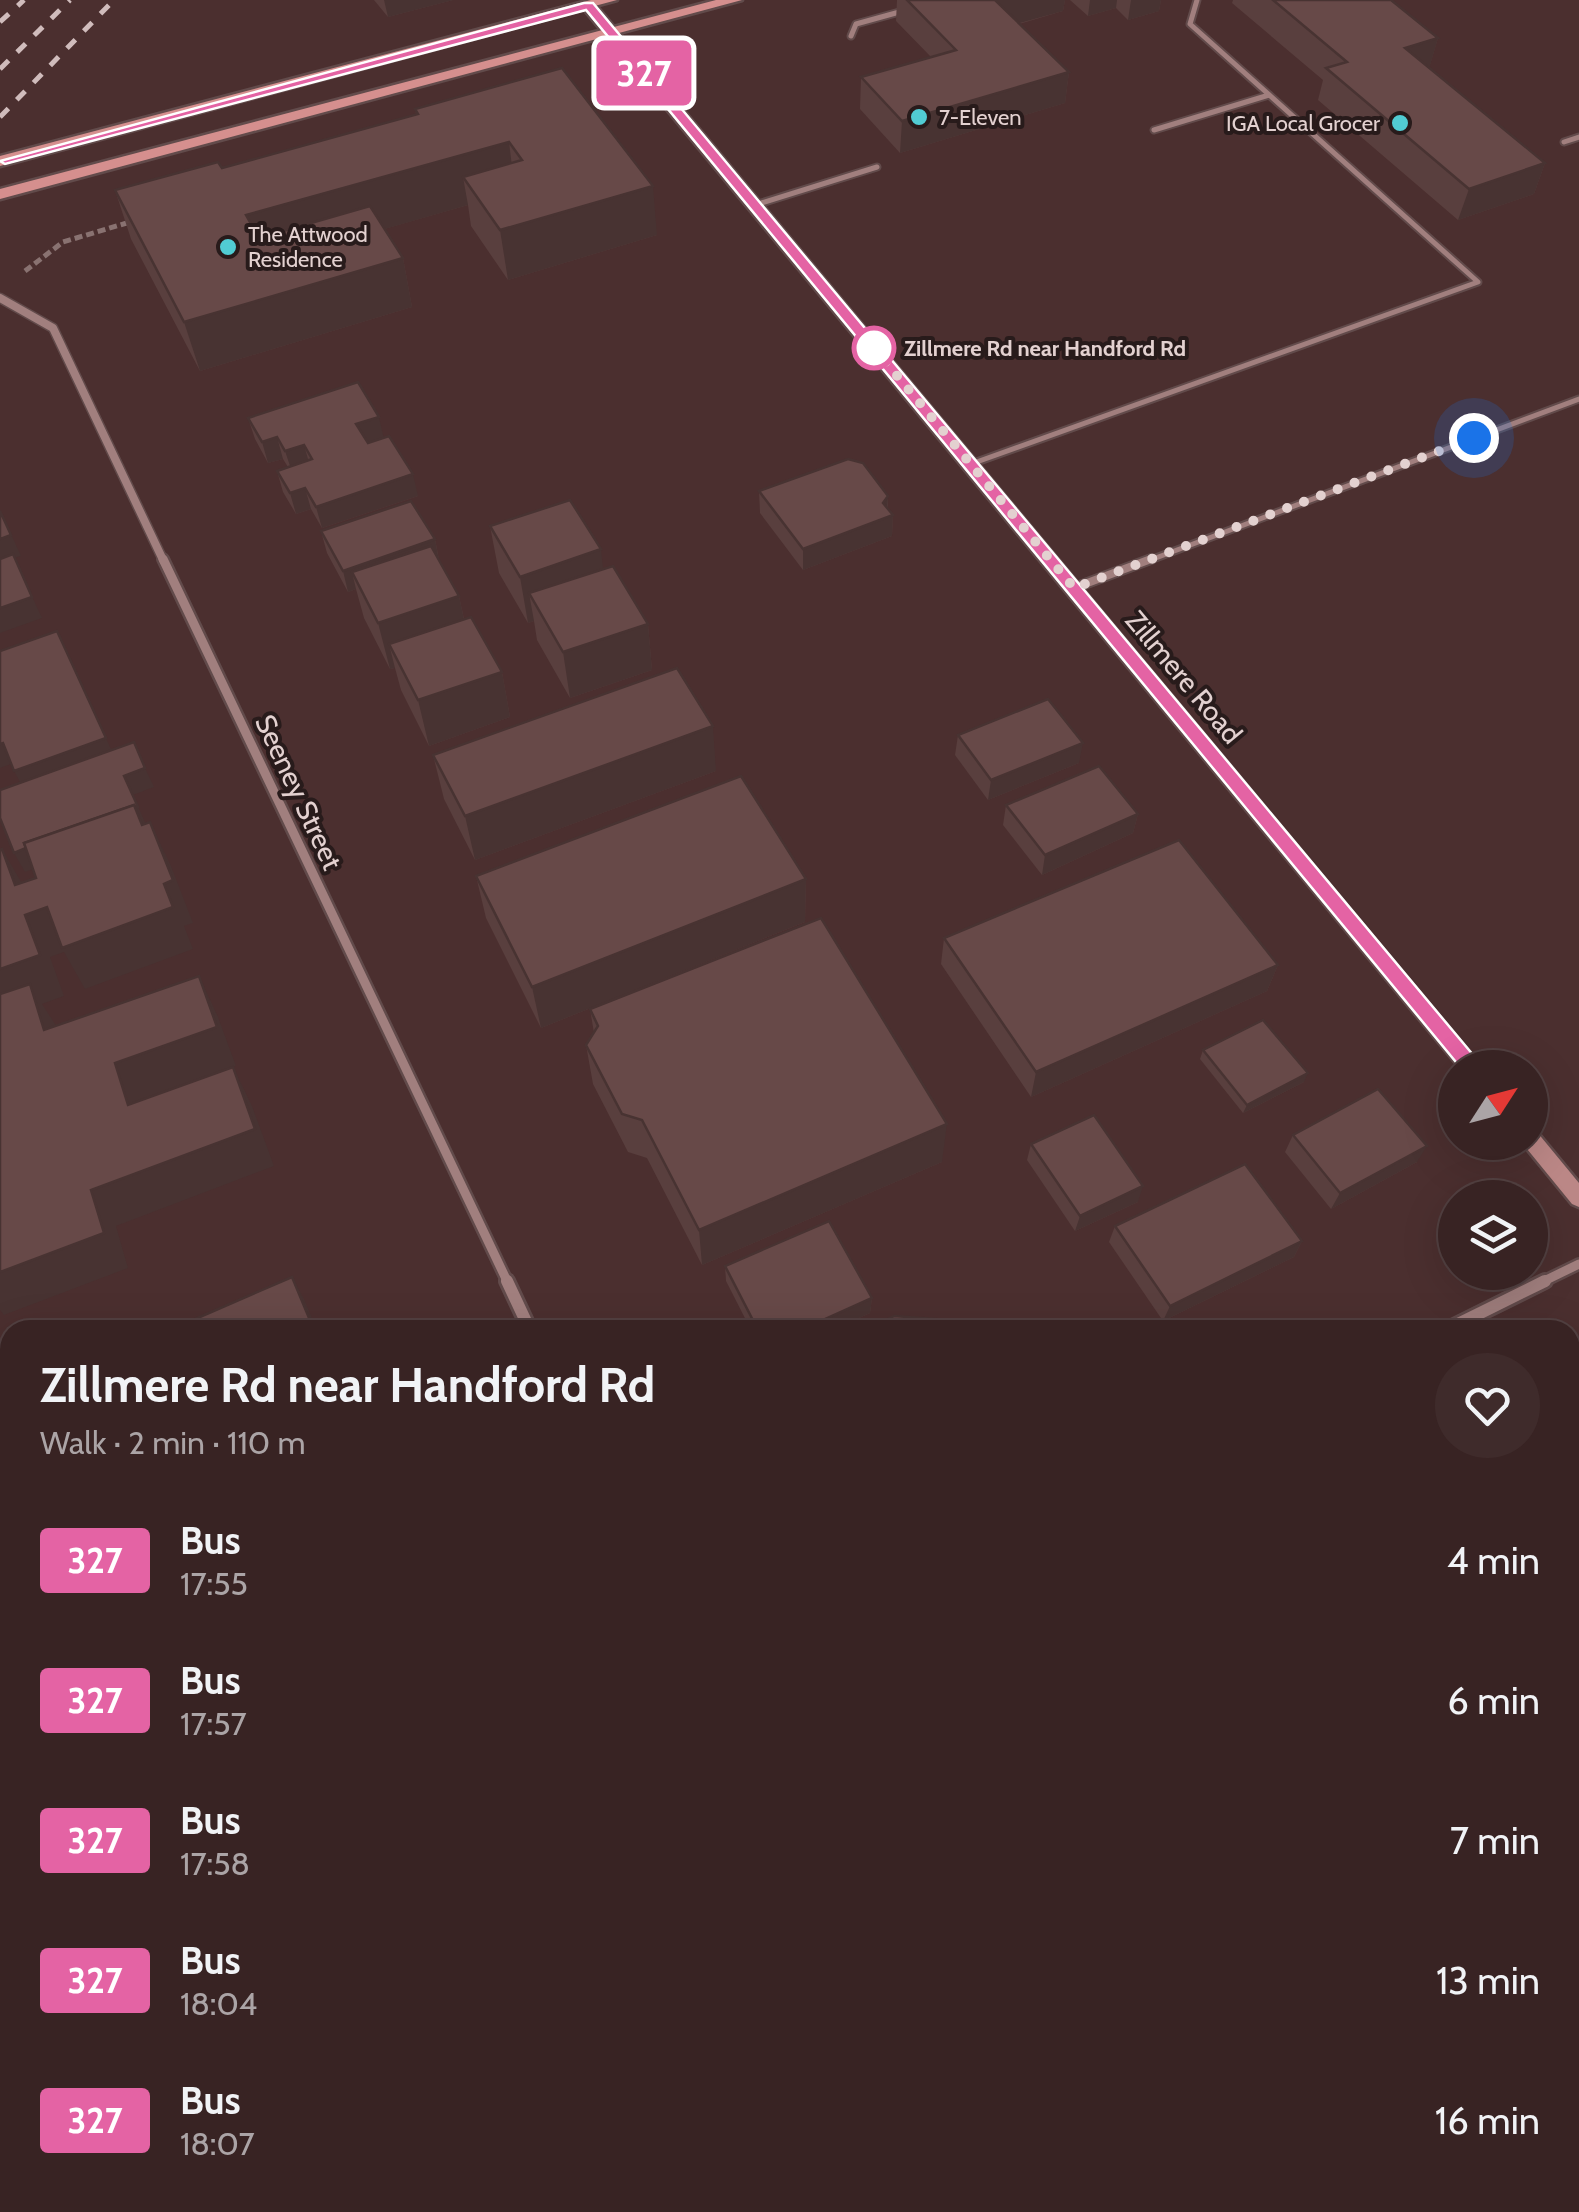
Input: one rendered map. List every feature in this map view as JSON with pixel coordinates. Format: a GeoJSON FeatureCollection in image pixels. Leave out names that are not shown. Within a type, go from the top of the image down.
{"type":"FeatureCollection","features":[{"type":"Feature","properties":{"kind":"main road"},"geometry":{"type":"LineString","coordinates":[[0,161],[609,0]]}},
{"type":"Feature","properties":{"kind":"main road"},"geometry":{"type":"LineString","coordinates":[[0,194],[734,0]]}},
{"type":"Feature","properties":{"kind":"main road","name":"Zillmere Road"},"geometry":{"type":"LineString","coordinates":[[586,3],[1457,1050]]}},
{"type":"Feature","properties":{"kind":"main road"},"geometry":{"type":"LineString","coordinates":[[1548,1160],[1579,1198]]}},
{"type":"Feature","properties":{"kind":"street","name":"Seeney Street"},"geometry":{"type":"LineString","coordinates":[[0,298],[53,328],[525,1320]]}},
{"type":"Feature","properties":{"kind":"street"},"geometry":{"type":"LineString","coordinates":[[1466,1320],[1579,1264]]}},
{"type":"Feature","properties":{"kind":"lane"},"geometry":{"type":"LineString","coordinates":[[972,464],[1478,282],[1190,24],[1196,0]]}},
{"type":"Feature","properties":{"kind":"lane"},"geometry":{"type":"LineString","coordinates":[[851,36],[856,24],[907,10]]}},
{"type":"Feature","properties":{"kind":"lane"},"geometry":{"type":"LineString","coordinates":[[1154,130],[1269,95]]}},
{"type":"Feature","properties":{"kind":"lane"},"geometry":{"type":"LineString","coordinates":[[1564,142],[1579,138]]}},
{"type":"Feature","properties":{"kind":"lane"},"geometry":{"type":"LineString","coordinates":[[754,205],[878,167]]}},
{"type":"Feature","properties":{"kind":"lane"},"geometry":{"type":"LineString","coordinates":[[1074,588],[1579,399]]}},
{"type":"Feature","properties":{"kind":"path"},"geometry":{"type":"LineString","coordinates":[[23,274],[64,242],[144,218]]}},
{"type":"Feature","properties":{"kind":"building"},"geometry":{"type":"Polygon","coordinates":[[[907,0],[995,0],[1069,72],[902,121],[861,77],[956,50],[907,0]]]}},
{"type":"Feature","properties":{"kind":"building"},"geometry":{"type":"Polygon","coordinates":[[[1273,0],[1391,0],[1438,38],[1405,48],[1545,163],[1469,189],[1326,68],[1347,62],[1273,0]]]}},
{"type":"Feature","properties":{"kind":"building"},"geometry":{"type":"Polygon","coordinates":[[[562,68],[653,186],[500,230],[463,177],[522,160],[509,142],[246,215],[259,238],[370,206],[403,258],[184,322],[115,190],[218,162],[222,168],[418,114],[415,109],[562,68]]]}},
{"type":"Feature","properties":{"kind":"building"},"geometry":{"type":"Polygon","coordinates":[[[358,382],[379,417],[356,424],[368,443],[389,436],[413,474],[316,507],[305,488],[290,493],[277,471],[312,459],[304,445],[285,451],[277,437],[262,442],[248,418],[358,382]]]}},
{"type":"Feature","properties":{"kind":"building"},"geometry":{"type":"Polygon","coordinates":[[[848,459],[863,463],[888,496],[883,503],[893,515],[803,549],[759,491],[848,459]]]}},
{"type":"Feature","properties":{"kind":"building"},"geometry":{"type":"Polygon","coordinates":[[[570,500],[601,549],[520,577],[490,526],[570,500]]]}},
{"type":"Feature","properties":{"kind":"building"},"geometry":{"type":"Polygon","coordinates":[[[411,501],[435,539],[343,571],[321,531],[411,501]]]}},
{"type":"Feature","properties":{"kind":"building"},"geometry":{"type":"Polygon","coordinates":[[[0,511],[11,535],[0,539],[0,511]]]}},
{"type":"Feature","properties":{"kind":"building"},"geometry":{"type":"Polygon","coordinates":[[[431,546],[459,596],[378,623],[352,572],[431,546]]]}},
{"type":"Feature","properties":{"kind":"building"},"geometry":{"type":"Polygon","coordinates":[[[13,554],[32,597],[0,608],[0,559],[13,554]]]}},
{"type":"Feature","properties":{"kind":"building"},"geometry":{"type":"Polygon","coordinates":[[[613,566],[648,624],[563,652],[529,593],[613,566]]]}},
{"type":"Feature","properties":{"kind":"building"},"geometry":{"type":"Polygon","coordinates":[[[471,617],[502,672],[418,700],[389,644],[471,617]]]}},
{"type":"Feature","properties":{"kind":"building"},"geometry":{"type":"Polygon","coordinates":[[[57,631],[106,738],[14,771],[3,743],[0,744],[0,651],[57,631]]]}},
{"type":"Feature","properties":{"kind":"building"},"geometry":{"type":"Polygon","coordinates":[[[677,668],[713,726],[465,816],[433,755],[677,668]]]}},
{"type":"Feature","properties":{"kind":"building"},"geometry":{"type":"Polygon","coordinates":[[[1048,699],[1083,743],[991,780],[958,735],[1048,699]]]}},
{"type":"Feature","properties":{"kind":"building"},"geometry":{"type":"Polygon","coordinates":[[[134,742],[145,768],[124,776],[138,807],[134,805],[24,843],[26,848],[14,853],[0,818],[0,790],[134,742]]]}},
{"type":"Feature","properties":{"kind":"building"},"geometry":{"type":"Polygon","coordinates":[[[1099,766],[1138,814],[1045,855],[1006,805],[1099,766]]]}},
{"type":"Feature","properties":{"kind":"building"},"geometry":{"type":"Polygon","coordinates":[[[741,776],[806,879],[532,987],[476,876],[741,776]]]}},
{"type":"Feature","properties":{"kind":"building"},"geometry":{"type":"Polygon","coordinates":[[[134,805],[142,825],[150,822],[173,880],[164,884],[173,907],[62,948],[47,907],[25,915],[40,955],[0,969],[0,850],[15,885],[36,878],[24,843],[134,805]]]}},
{"type":"Feature","properties":{"kind":"building"},"geometry":{"type":"Polygon","coordinates":[[[1179,840],[1278,965],[1036,1072],[944,938],[1179,840]]]}},
{"type":"Feature","properties":{"kind":"building"},"geometry":{"type":"Polygon","coordinates":[[[821,918],[947,1124],[699,1230],[642,1120],[622,1114],[586,1045],[598,1026],[590,1009],[821,918]]]}},
{"type":"Feature","properties":{"kind":"building"},"geometry":{"type":"Polygon","coordinates":[[[199,976],[217,1027],[115,1063],[128,1105],[233,1067],[255,1129],[91,1190],[104,1233],[0,1272],[0,994],[30,984],[44,1030],[199,976]]]}},
{"type":"Feature","properties":{"kind":"building"},"geometry":{"type":"Polygon","coordinates":[[[1263,1020],[1308,1073],[1247,1105],[1203,1050],[1263,1020]]]}},
{"type":"Feature","properties":{"kind":"building"},"geometry":{"type":"Polygon","coordinates":[[[1378,1089],[1427,1146],[1340,1193],[1293,1135],[1378,1089]]]}},
{"type":"Feature","properties":{"kind":"building"},"geometry":{"type":"Polygon","coordinates":[[[1094,1115],[1143,1186],[1080,1216],[1031,1144],[1094,1115]]]}},
{"type":"Feature","properties":{"kind":"building"},"geometry":{"type":"Polygon","coordinates":[[[1245,1164],[1302,1241],[1170,1306],[1115,1226],[1245,1164]]]}},
{"type":"Feature","properties":{"kind":"building"},"geometry":{"type":"Polygon","coordinates":[[[829,1221],[872,1298],[823,1320],[753,1320],[725,1266],[829,1221]]]}},
{"type":"Feature","properties":{"kind":"building"},"geometry":{"type":"Polygon","coordinates":[[[292,1277],[310,1320],[193,1320],[292,1277]]]}},
{"type":"Feature","properties":{"kind":"building"},"geometry":{"type":"Polygon","coordinates":[[[894,1316],[949,1320],[885,1320],[894,1316]]]}},
{"type":"Feature","properties":{"kind":"railway"},"geometry":{"type":"LineString","coordinates":[[0,22],[24,0]]}},
{"type":"Feature","properties":{"kind":"railway"},"geometry":{"type":"LineString","coordinates":[[0,69],[70,0]]}},
{"type":"Feature","properties":{"kind":"railway"},"geometry":{"type":"LineString","coordinates":[[0,117],[114,0]]}},
{"type":"Feature","properties":{"kind":"bus line","name":"327"},"geometry":{"type":"LineString","coordinates":[[0,161],[588,5],[1457,1050]]}},
{"type":"Feature","properties":{"kind":"place","name":"7-Eleven"},"geometry":{"type":"Point","coordinates":[919,117]}},
{"type":"Feature","properties":{"kind":"place","name":"IGA Local Grocer"},"geometry":{"type":"Point","coordinates":[1400,123]}},
{"type":"Feature","properties":{"kind":"place","name":"The Attwood Residence"},"geometry":{"type":"Point","coordinates":[228,247]}},
{"type":"Feature","properties":{"kind":"place","name":"Zillmere Rd near Handford Rd"},"geometry":{"type":"Point","coordinates":[874,348]}},
{"type":"Feature","properties":{"kind":"route"},"geometry":{"type":"LineString","coordinates":[[874,348],[1074,588],[1474,438]]}}]}
